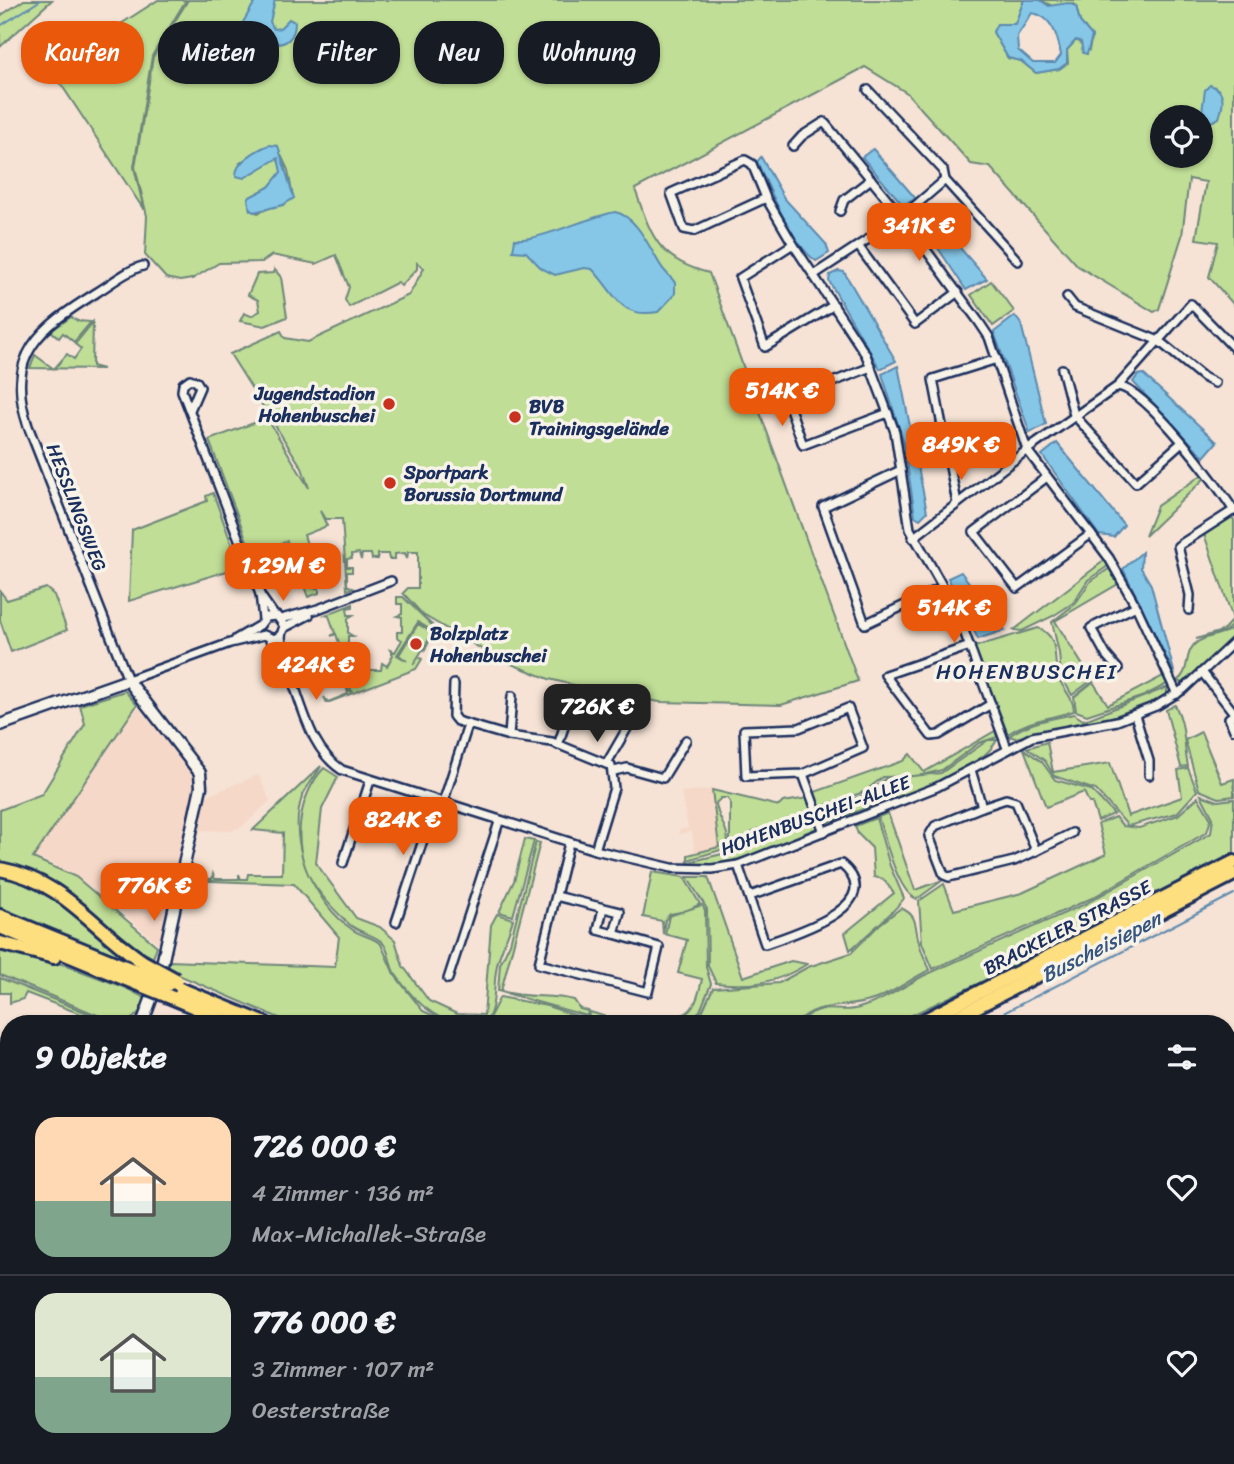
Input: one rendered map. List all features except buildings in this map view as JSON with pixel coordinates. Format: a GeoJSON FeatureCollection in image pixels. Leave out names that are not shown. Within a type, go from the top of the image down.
{"type":"FeatureCollection","features":[{"type":"Feature","properties":{"kind":"highway","name":"BRACKELER STRASSE"},"geometry":{"type":"LineString","coordinates":[[935,1015],[1234,862]]}},
{"type":"Feature","properties":{"kind":"highway"},"geometry":{"type":"LineString","coordinates":[[0,869],[35,879],[59,892],[137,974]]}},
{"type":"Feature","properties":{"kind":"highway","name":"BRACKELER STRASSE"},"geometry":{"type":"LineString","coordinates":[[960,1015],[1234,874]]}},
{"type":"Feature","properties":{"kind":"highway"},"geometry":{"type":"LineString","coordinates":[[0,916],[243,1015]]}},
{"type":"Feature","properties":{"kind":"highway"},"geometry":{"type":"LineString","coordinates":[[0,927],[175,989],[220,1015]]}},
{"type":"Feature","properties":{"kind":"highway"},"geometry":{"type":"LineString","coordinates":[[0,943],[137,974]]}},
{"type":"Feature","properties":{"kind":"street"},"geometry":{"type":"LineString","coordinates":[[868,89],[943,170],[945,180],[1018,261]]}},
{"type":"Feature","properties":{"kind":"street"},"geometry":{"type":"LineString","coordinates":[[793,146],[802,136],[824,122],[902,217],[958,292],[989,337],[1027,450],[1109,558],[1136,606],[1177,694]]}},
{"type":"Feature","properties":{"kind":"street"},"geometry":{"type":"LineString","coordinates":[[766,198],[694,231],[684,229],[671,193],[745,160],[752,164],[766,198],[871,367],[895,432],[913,538],[957,612],[1007,748]]}},
{"type":"Feature","properties":{"kind":"street"},"geometry":{"type":"LineString","coordinates":[[840,211],[844,200],[871,179]]}},
{"type":"Feature","properties":{"kind":"street"},"geometry":{"type":"LineString","coordinates":[[815,274],[902,217],[945,180]]}},
{"type":"Feature","properties":{"kind":"street"},"geometry":{"type":"LineString","coordinates":[[793,244],[740,278],[765,347],[834,306]]}},
{"type":"Feature","properties":{"kind":"street"},"geometry":{"type":"LineString","coordinates":[[859,247],[915,324],[958,292]]}},
{"type":"Feature","properties":{"kind":"street","name":"HESSLINGSWEG"},"geometry":{"type":"LineString","coordinates":[[128,680],[123,674],[28,426],[20,400],[20,383],[28,352],[46,327],[144,266]]}},
{"type":"Feature","properties":{"kind":"street"},"geometry":{"type":"LineString","coordinates":[[1068,298],[1075,307],[1159,341],[1203,377],[1215,383]]}},
{"type":"Feature","properties":{"kind":"street"},"geometry":{"type":"LineString","coordinates":[[913,538],[1074,415],[1118,386],[1191,304],[1234,348]]}},
{"type":"Feature","properties":{"kind":"street"},"geometry":{"type":"LineString","coordinates":[[957,503],[933,379],[997,359]]}},
{"type":"Feature","properties":{"kind":"street"},"geometry":{"type":"LineString","coordinates":[[871,367],[786,400],[803,445],[888,414]]}},
{"type":"Feature","properties":{"kind":"street"},"geometry":{"type":"LineString","coordinates":[[1062,369],[1074,415],[1136,483],[1182,442]]}},
{"type":"Feature","properties":{"kind":"street"},"geometry":{"type":"LineString","coordinates":[[1118,386],[1133,393],[1182,442],[1211,474],[1234,510],[1178,546],[1190,595],[1189,610]]}},
{"type":"Feature","properties":{"kind":"street"},"geometry":{"type":"LineString","coordinates":[[190,410],[260,594]]}},
{"type":"Feature","properties":{"kind":"street"},"geometry":{"type":"LineString","coordinates":[[901,470],[823,507],[865,624],[943,587]]}},
{"type":"Feature","properties":{"kind":"street"},"geometry":{"type":"LineString","coordinates":[[1048,477],[974,532],[1017,588],[1091,534]]}},
{"type":"Feature","properties":{"kind":"street"},"geometry":{"type":"LineString","coordinates":[[230,643],[262,622],[318,609],[391,581]]}},
{"type":"Feature","properties":{"kind":"street","name":"HOHENBUSCHEI-ALLEE"},"geometry":{"type":"LineString","coordinates":[[260,594],[277,617],[282,631],[283,657]]}},
{"type":"Feature","properties":{"kind":"street","name":"HOHENBUSCHEI-ALLEE"},"geometry":{"type":"LineString","coordinates":[[260,594],[262,622],[267,637],[283,657],[325,757],[342,770],[569,844],[684,869],[738,865],[971,770],[1007,748],[1032,737],[1087,728],[1135,715],[1177,694],[1234,642]]}},
{"type":"Feature","properties":{"kind":"street"},"geometry":{"type":"LineString","coordinates":[[1118,669],[1106,655],[1091,628],[1136,606]]}},
{"type":"Feature","properties":{"kind":"street"},"geometry":{"type":"LineString","coordinates":[[0,724],[230,643],[267,637],[318,609]]}},
{"type":"Feature","properties":{"kind":"street"},"geometry":{"type":"LineString","coordinates":[[970,646],[886,676],[931,736],[939,735],[991,705]]}},
{"type":"Feature","properties":{"kind":"street"},"geometry":{"type":"LineString","coordinates":[[1202,672],[1233,714],[1230,718],[1234,730]]}},
{"type":"Feature","properties":{"kind":"street"},"geometry":{"type":"LineString","coordinates":[[128,680],[192,760],[201,780],[159,978],[145,1015]]}},
{"type":"Feature","properties":{"kind":"street"},"geometry":{"type":"LineString","coordinates":[[454,684],[453,716],[468,724],[509,736],[558,745],[579,755],[607,763],[614,771],[612,797],[594,850]]}},
{"type":"Feature","properties":{"kind":"street"},"geometry":{"type":"LineString","coordinates":[[509,736],[512,696]]}},
{"type":"Feature","properties":{"kind":"street"},"geometry":{"type":"LineString","coordinates":[[558,745],[571,706]]}},
{"type":"Feature","properties":{"kind":"street"},"geometry":{"type":"LineString","coordinates":[[848,708],[863,748],[803,774],[746,776],[744,730],[799,728],[848,708]]}},
{"type":"Feature","properties":{"kind":"street"},"geometry":{"type":"LineString","coordinates":[[1135,715],[1149,761],[1149,775]]}},
{"type":"Feature","properties":{"kind":"street"},"geometry":{"type":"LineString","coordinates":[[396,922],[468,724]]}},
{"type":"Feature","properties":{"kind":"street"},"geometry":{"type":"LineString","coordinates":[[607,763],[629,725]]}},
{"type":"Feature","properties":{"kind":"street"},"geometry":{"type":"LineString","coordinates":[[614,771],[627,768],[663,778],[686,740]]}},
{"type":"Feature","properties":{"kind":"street"},"geometry":{"type":"LineString","coordinates":[[971,770],[982,807]]}},
{"type":"Feature","properties":{"kind":"street"},"geometry":{"type":"LineString","coordinates":[[803,774],[824,832]]}},
{"type":"Feature","properties":{"kind":"street"},"geometry":{"type":"LineString","coordinates":[[343,863],[369,781]]}},
{"type":"Feature","properties":{"kind":"street"},"geometry":{"type":"LineString","coordinates":[[1036,851],[1016,802],[1006,799],[934,826],[929,836],[943,875],[949,877],[1014,860],[1036,851],[1072,833]]}},
{"type":"Feature","properties":{"kind":"street"},"geometry":{"type":"LineString","coordinates":[[448,979],[499,822]]}},
{"type":"Feature","properties":{"kind":"street"},"geometry":{"type":"LineString","coordinates":[[569,844],[539,964],[648,992],[659,947],[598,930],[603,908]]}},
{"type":"Feature","properties":{"kind":"street"},"geometry":{"type":"LineString","coordinates":[[738,865],[765,944],[815,927],[854,898],[856,889],[850,872],[841,864],[750,897]]}},
{"type":"Feature","properties":{"kind":"street"},"geometry":{"type":"LineString","coordinates":[[556,895],[620,912],[614,934]]}},
{"type":"Feature","properties":{"kind":"shaded area"},"geometry":{"type":"Polygon","coordinates":[[[138,707],[192,770],[194,785],[159,944],[94,889],[49,862],[34,857],[138,707]]]}},
{"type":"Feature","properties":{"kind":"shaded area"},"geometry":{"type":"Polygon","coordinates":[[[259,775],[270,801],[242,827],[232,831],[196,830],[206,796],[259,775]]]}},
{"type":"Feature","properties":{"kind":"shaded area"},"geometry":{"type":"Polygon","coordinates":[[[712,789],[719,847],[695,854],[692,832],[679,834],[679,830],[688,828],[681,792],[712,789]]]}},
{"type":"Feature","properties":{"kind":"green space"},"geometry":{"type":"Polygon","coordinates":[[[24,0],[52,0],[29,21],[21,21],[21,28],[0,47],[0,16],[24,0]]]}},
{"type":"Feature","properties":{"kind":"green space"},"geometry":{"type":"Polygon","coordinates":[[[158,0],[186,0],[173,21],[158,21],[158,46],[152,56],[134,167],[144,210],[61,84],[144,84],[144,21],[125,21],[158,0]]]}},
{"type":"Feature","properties":{"kind":"green space"},"geometry":{"type":"Polygon","coordinates":[[[188,0],[1024,0],[1015,24],[997,24],[993,32],[1008,58],[1021,61],[1036,73],[1059,69],[1068,63],[1067,50],[1076,40],[1089,50],[1092,36],[1080,22],[1076,6],[1072,3],[1054,7],[1040,0],[1234,0],[1234,305],[1209,277],[1218,242],[1196,239],[1206,182],[1189,179],[1182,236],[1159,309],[1154,312],[1078,266],[990,167],[971,164],[907,93],[865,67],[635,189],[658,243],[678,261],[709,273],[858,681],[781,705],[660,702],[611,694],[549,679],[499,659],[423,615],[403,593],[408,588],[418,588],[418,552],[408,552],[407,559],[405,553],[395,554],[395,559],[389,559],[388,554],[378,554],[378,559],[372,559],[371,554],[362,554],[361,560],[359,553],[352,554],[352,558],[347,559],[347,567],[352,567],[352,572],[347,572],[347,585],[353,588],[347,590],[342,519],[325,519],[320,511],[327,526],[304,535],[313,563],[313,588],[319,588],[319,593],[308,597],[287,541],[252,554],[209,440],[267,418],[309,488],[302,468],[230,354],[281,331],[285,338],[308,342],[409,295],[424,268],[417,263],[417,269],[401,286],[398,282],[349,307],[345,300],[349,287],[336,255],[316,264],[272,255],[262,262],[219,263],[192,279],[180,281],[166,278],[145,255],[147,216],[135,167],[153,57],[158,49],[158,84],[279,84],[279,21],[175,21],[188,0]],[[262,148],[240,163],[250,172],[276,157],[283,170],[269,187],[248,198],[250,210],[258,213],[293,198],[288,170],[281,155],[262,148]]]}},
{"type":"Feature","properties":{"kind":"green space"},"geometry":{"type":"Polygon","coordinates":[[[274,269],[281,277],[287,317],[265,326],[240,321],[244,313],[251,316],[260,311],[258,300],[248,295],[257,274],[274,273],[274,269]]]}},
{"type":"Feature","properties":{"kind":"green space"},"geometry":{"type":"Polygon","coordinates":[[[991,281],[1014,311],[993,326],[971,295],[991,281]]]}},
{"type":"Feature","properties":{"kind":"green space"},"geometry":{"type":"Polygon","coordinates":[[[71,317],[78,321],[91,322],[74,342],[63,333],[59,338],[51,331],[71,317]]]}},
{"type":"Feature","properties":{"kind":"green space"},"geometry":{"type":"Polygon","coordinates":[[[93,322],[92,366],[103,369],[55,368],[67,354],[74,359],[81,349],[75,344],[93,322]]]}},
{"type":"Feature","properties":{"kind":"green space"},"geometry":{"type":"Polygon","coordinates":[[[35,355],[53,368],[30,368],[35,355]]]}},
{"type":"Feature","properties":{"kind":"green space"},"geometry":{"type":"Polygon","coordinates":[[[1203,474],[1206,477],[1145,536],[1157,506],[1203,474]]]}},
{"type":"Feature","properties":{"kind":"green space"},"geometry":{"type":"Polygon","coordinates":[[[213,493],[240,567],[129,601],[132,530],[207,501],[206,496],[213,493]]]}},
{"type":"Feature","properties":{"kind":"green space"},"geometry":{"type":"Polygon","coordinates":[[[1231,516],[1234,520],[1234,624],[1224,632],[1196,639],[1222,631],[1233,619],[1204,534],[1231,516]]]}},
{"type":"Feature","properties":{"kind":"green space"},"geometry":{"type":"Polygon","coordinates":[[[1105,560],[1108,566],[1088,580],[1073,603],[1022,631],[1014,630],[1105,560]]]}},
{"type":"Feature","properties":{"kind":"green space"},"geometry":{"type":"Polygon","coordinates":[[[1110,568],[1118,584],[1055,621],[1092,680],[1072,695],[1061,676],[1052,622],[1075,604],[1090,582],[1110,568]]]}},
{"type":"Feature","properties":{"kind":"green space"},"geometry":{"type":"Polygon","coordinates":[[[46,588],[54,595],[67,630],[11,652],[0,620],[0,591],[7,600],[46,588]]]}},
{"type":"Feature","properties":{"kind":"green space"},"geometry":{"type":"Polygon","coordinates":[[[397,597],[403,597],[436,629],[424,651],[434,632],[418,622],[397,655],[407,661],[399,655],[418,624],[433,633],[413,665],[419,657],[422,659],[416,669],[327,703],[324,697],[328,702],[348,694],[347,689],[352,692],[350,687],[355,685],[351,673],[345,674],[350,672],[346,660],[341,662],[345,659],[341,647],[336,649],[340,646],[336,634],[331,636],[335,633],[329,616],[325,615],[353,604],[353,607],[347,608],[348,615],[353,615],[348,618],[348,633],[353,636],[348,636],[348,651],[353,651],[348,654],[348,662],[354,662],[356,670],[381,670],[382,663],[387,666],[393,655],[390,650],[395,652],[402,640],[397,637],[397,632],[402,632],[402,617],[397,616],[402,614],[402,604],[397,604],[397,597]]]}},
{"type":"Feature","properties":{"kind":"green space"},"geometry":{"type":"Polygon","coordinates":[[[1038,628],[1053,642],[1058,676],[1072,701],[1074,711],[1032,722],[1008,734],[974,647],[1038,628]]]}},
{"type":"Feature","properties":{"kind":"green space"},"geometry":{"type":"Polygon","coordinates":[[[1234,628],[1234,636],[1183,683],[1177,681],[1184,673],[1193,646],[1234,628]]]}},
{"type":"Feature","properties":{"kind":"green space"},"geometry":{"type":"Polygon","coordinates":[[[1163,676],[1167,684],[1144,696],[1087,715],[1076,711],[1074,697],[1093,682],[1108,705],[1163,676]]]}},
{"type":"Feature","properties":{"kind":"green space"},"geometry":{"type":"Polygon","coordinates":[[[1168,687],[1165,697],[1107,719],[1015,738],[1009,736],[1032,724],[1074,714],[1083,720],[1090,718],[1168,687]]]}},
{"type":"Feature","properties":{"kind":"green space"},"geometry":{"type":"Polygon","coordinates":[[[125,691],[137,705],[33,858],[76,877],[157,946],[153,958],[133,946],[64,892],[24,871],[0,865],[0,810],[42,794],[85,724],[80,705],[125,691]]]}},
{"type":"Feature","properties":{"kind":"green space"},"geometry":{"type":"Polygon","coordinates":[[[1175,705],[1183,727],[1188,766],[1181,767],[1166,710],[1175,705]]]}},
{"type":"Feature","properties":{"kind":"green space"},"geometry":{"type":"Polygon","coordinates":[[[995,731],[997,737],[979,743],[942,770],[918,776],[883,777],[864,792],[818,808],[812,793],[903,761],[910,754],[924,772],[995,731]]]}},
{"type":"Feature","properties":{"kind":"green space"},"geometry":{"type":"Polygon","coordinates":[[[1201,732],[1222,783],[1234,779],[1234,796],[1219,798],[1199,790],[1185,740],[1201,732]]]}},
{"type":"Feature","properties":{"kind":"green space"},"geometry":{"type":"Polygon","coordinates":[[[988,740],[997,740],[988,752],[959,772],[874,805],[869,793],[885,779],[941,773],[988,740]]]}},
{"type":"Feature","properties":{"kind":"green space"},"geometry":{"type":"Polygon","coordinates":[[[1047,742],[1053,772],[1110,763],[1128,816],[1182,797],[1178,770],[1188,768],[1197,791],[1177,813],[1128,826],[1096,790],[1054,776],[1045,761],[1027,748],[1047,742]]]}},
{"type":"Feature","properties":{"kind":"green space"},"geometry":{"type":"Polygon","coordinates":[[[1024,749],[1042,762],[1055,780],[1091,790],[1114,814],[1098,821],[1092,803],[1089,803],[1084,792],[1046,807],[1024,749]]]}},
{"type":"Feature","properties":{"kind":"green space"},"geometry":{"type":"Polygon","coordinates":[[[321,766],[302,797],[298,815],[301,852],[307,871],[326,904],[339,918],[353,930],[381,944],[394,974],[423,1011],[431,1015],[272,1015],[167,970],[169,961],[335,967],[339,937],[294,884],[185,880],[187,873],[196,873],[197,878],[212,879],[213,874],[215,879],[239,879],[239,874],[241,879],[247,879],[248,874],[282,874],[283,833],[253,830],[321,766]]]}},
{"type":"Feature","properties":{"kind":"green space"},"geometry":{"type":"Polygon","coordinates":[[[324,768],[338,777],[322,809],[316,863],[356,918],[380,927],[395,940],[403,966],[429,1001],[457,1014],[484,1015],[436,1015],[432,1013],[411,994],[394,972],[382,942],[349,924],[314,884],[302,856],[300,829],[304,803],[324,768]]]}},
{"type":"Feature","properties":{"kind":"green space"},"geometry":{"type":"Polygon","coordinates":[[[712,790],[779,806],[783,802],[808,798],[813,811],[798,824],[758,829],[730,846],[730,802],[727,798],[721,798],[716,803],[726,830],[727,848],[688,860],[688,855],[719,847],[712,790]]]}},
{"type":"Feature","properties":{"kind":"green space"},"geometry":{"type":"Polygon","coordinates":[[[867,794],[871,806],[824,824],[819,811],[867,794]]]}},
{"type":"Feature","properties":{"kind":"green space"},"geometry":{"type":"Polygon","coordinates":[[[1201,795],[1218,801],[1234,799],[1234,854],[1036,956],[912,1015],[808,1015],[821,1010],[850,1010],[876,1002],[923,976],[1085,904],[1211,833],[1213,818],[1201,795]]]}},
{"type":"Feature","properties":{"kind":"green space"},"geometry":{"type":"Polygon","coordinates":[[[1198,797],[1211,819],[1207,832],[1092,898],[933,969],[922,943],[919,901],[944,884],[954,910],[1022,893],[1106,854],[1098,824],[1115,817],[1123,826],[1139,828],[1178,815],[1198,797]]]}},
{"type":"Feature","properties":{"kind":"green space"},"geometry":{"type":"Polygon","coordinates":[[[814,813],[817,828],[771,848],[718,864],[689,862],[722,854],[759,831],[796,828],[814,813]]]}},
{"type":"Feature","properties":{"kind":"green space"},"geometry":{"type":"Polygon","coordinates":[[[888,813],[915,890],[943,880],[917,899],[903,886],[888,850],[878,817],[888,813]]]}},
{"type":"Feature","properties":{"kind":"green space"},"geometry":{"type":"Polygon","coordinates":[[[876,818],[890,866],[904,898],[850,950],[845,933],[894,893],[883,879],[874,877],[872,848],[858,834],[855,826],[876,818]]]}},
{"type":"Feature","properties":{"kind":"green space"},"geometry":{"type":"Polygon","coordinates":[[[525,839],[534,841],[513,916],[499,912],[514,881],[525,839]]]}},
{"type":"Feature","properties":{"kind":"green space"},"geometry":{"type":"Polygon","coordinates":[[[536,842],[540,843],[501,991],[574,1000],[580,1009],[588,1011],[587,1015],[498,991],[500,964],[510,943],[536,842]]]}},
{"type":"Feature","properties":{"kind":"green space"},"geometry":{"type":"Polygon","coordinates":[[[0,872],[48,890],[138,964],[0,909],[0,872]]]}},
{"type":"Feature","properties":{"kind":"green space"},"geometry":{"type":"Polygon","coordinates":[[[652,872],[684,877],[700,904],[687,911],[670,914],[665,920],[663,934],[662,921],[643,917],[652,872]]]}},
{"type":"Feature","properties":{"kind":"green space"},"geometry":{"type":"Polygon","coordinates":[[[687,877],[708,877],[743,977],[791,961],[807,964],[785,976],[763,982],[716,983],[708,966],[707,909],[687,877]]]}},
{"type":"Feature","properties":{"kind":"green space"},"geometry":{"type":"Polygon","coordinates":[[[702,905],[705,910],[706,967],[711,984],[700,1011],[693,1015],[681,1015],[691,1009],[702,979],[678,973],[687,940],[665,934],[669,916],[702,905]]]}},
{"type":"Feature","properties":{"kind":"green space"},"geometry":{"type":"Polygon","coordinates":[[[901,908],[911,914],[930,970],[876,999],[824,1008],[807,1015],[697,1015],[702,1012],[713,988],[779,983],[808,967],[851,953],[880,924],[901,908]]]}},
{"type":"Feature","properties":{"kind":"green space"},"geometry":{"type":"Polygon","coordinates":[[[497,914],[513,919],[496,969],[490,1015],[484,1015],[491,925],[497,914]]]}},
{"type":"Feature","properties":{"kind":"green space"},"geometry":{"type":"Polygon","coordinates":[[[0,949],[65,965],[126,988],[147,999],[136,1015],[97,1015],[0,975],[0,949]]]}},
{"type":"Feature","properties":{"kind":"green space"},"geometry":{"type":"Polygon","coordinates":[[[0,978],[92,1015],[83,1015],[26,993],[23,999],[10,1003],[10,993],[0,993],[0,978]]]}},
{"type":"Feature","properties":{"kind":"green space"},"geometry":{"type":"Polygon","coordinates":[[[500,997],[547,1006],[574,1015],[491,1015],[500,997]]]}},
{"type":"Feature","properties":{"kind":"water"},"geometry":{"type":"Polygon","coordinates":[[[256,0],[275,0],[270,21],[244,21],[256,0]]]}},
{"type":"Feature","properties":{"kind":"water"},"geometry":{"type":"Polygon","coordinates":[[[1024,0],[1040,0],[1049,6],[1068,3],[1076,6],[1080,22],[1092,36],[1087,54],[1083,53],[1081,42],[1076,40],[1067,50],[1067,63],[1059,69],[1036,73],[1021,61],[1008,58],[993,32],[997,24],[1015,24],[1024,0]],[[1032,13],[1017,36],[1018,50],[1033,63],[1055,63],[1061,55],[1056,35],[1050,23],[1032,13]]]}},
{"type":"Feature","properties":{"kind":"water"},"geometry":{"type":"Polygon","coordinates":[[[289,19],[293,21],[293,33],[288,40],[281,43],[279,28],[289,19]]]}},
{"type":"Feature","properties":{"kind":"water"},"geometry":{"type":"Polygon","coordinates":[[[1210,85],[1221,94],[1223,102],[1219,118],[1213,121],[1213,105],[1203,105],[1205,90],[1210,85]]]}},
{"type":"Feature","properties":{"kind":"water"},"geometry":{"type":"Polygon","coordinates":[[[269,145],[278,146],[294,198],[283,205],[254,212],[250,210],[248,198],[269,187],[281,172],[278,158],[244,178],[236,176],[237,171],[248,157],[269,145]]]}},
{"type":"Feature","properties":{"kind":"water"},"geometry":{"type":"Polygon","coordinates":[[[873,149],[916,199],[903,205],[862,157],[873,149]]]}},
{"type":"Feature","properties":{"kind":"water"},"geometry":{"type":"Polygon","coordinates":[[[761,157],[784,198],[826,244],[829,253],[816,261],[798,242],[782,215],[757,162],[761,157]]]}},
{"type":"Feature","properties":{"kind":"water"},"geometry":{"type":"Polygon","coordinates":[[[927,210],[987,279],[966,290],[918,218],[927,210]]]}},
{"type":"Feature","properties":{"kind":"water"},"geometry":{"type":"Polygon","coordinates":[[[615,212],[636,226],[675,283],[675,294],[658,312],[634,312],[626,308],[592,269],[584,268],[555,275],[541,268],[526,252],[513,251],[515,239],[536,237],[615,212]]]}},
{"type":"Feature","properties":{"kind":"water"},"geometry":{"type":"Polygon","coordinates":[[[838,271],[844,272],[896,361],[880,369],[829,281],[830,275],[838,271]]]}},
{"type":"Feature","properties":{"kind":"water"},"geometry":{"type":"Polygon","coordinates":[[[1015,316],[1021,324],[1046,424],[1030,433],[994,332],[1015,316]]]}},
{"type":"Feature","properties":{"kind":"water"},"geometry":{"type":"Polygon","coordinates":[[[898,366],[927,512],[920,519],[915,516],[904,443],[882,374],[898,366]]]}},
{"type":"Feature","properties":{"kind":"water"},"geometry":{"type":"Polygon","coordinates":[[[1143,374],[1217,442],[1204,457],[1133,382],[1138,375],[1143,374]]]}},
{"type":"Feature","properties":{"kind":"water"},"geometry":{"type":"Polygon","coordinates":[[[1057,443],[1124,525],[1114,537],[1099,535],[1042,455],[1057,443]]]}},
{"type":"Feature","properties":{"kind":"water"},"geometry":{"type":"Polygon","coordinates":[[[1142,552],[1141,568],[1151,585],[1175,675],[1123,569],[1142,552]]]}},
{"type":"Feature","properties":{"kind":"water"},"geometry":{"type":"Polygon","coordinates":[[[961,572],[1005,630],[978,639],[948,578],[961,572]]]}},
{"type":"Feature","properties":{"kind":"waterway"},"geometry":{"type":"LineString","coordinates":[[0,26],[41,0]]}},
{"type":"Feature","properties":{"kind":"waterway","name":"Buscheisiepen"},"geometry":{"type":"LineString","coordinates":[[999,1015],[1234,894]]}},
{"type":"Feature","properties":{"kind":"place","name":"Jugendstadion Hohenbuschei"},"geometry":{"type":"Point","coordinates":[389,404]}},
{"type":"Feature","properties":{"kind":"place","name":"BVB Trainingsgelände"},"geometry":{"type":"Point","coordinates":[515,417]}},
{"type":"Feature","properties":{"kind":"place","name":"Sportpark Borussia Dortmund"},"geometry":{"type":"Point","coordinates":[390,483]}},
{"type":"Feature","properties":{"kind":"place","name":"Bolzplatz Hohenbuschei"},"geometry":{"type":"Point","coordinates":[416,644]}},
{"type":"Feature","properties":{"kind":"district","name":"HOHENBUSCHEI"},"geometry":{"type":"Point","coordinates":[1027,672]}}]}
